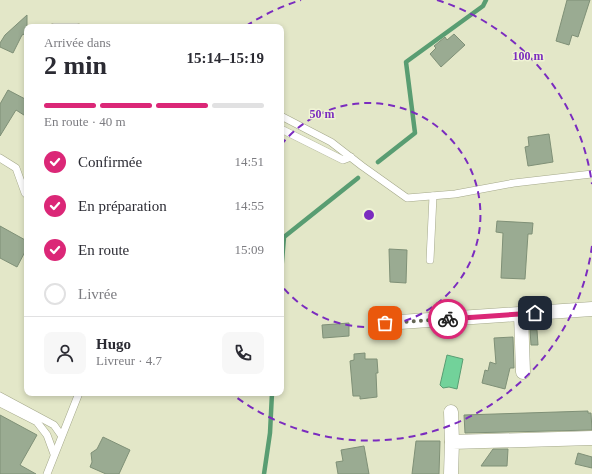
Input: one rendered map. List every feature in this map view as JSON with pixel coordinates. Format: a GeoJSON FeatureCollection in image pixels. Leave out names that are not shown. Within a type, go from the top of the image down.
{"type":"FeatureCollection","features":[{"type":"Feature","properties":{"kind":"street"},"geometry":{"type":"LineString","coordinates":[[385,323],[592,309]]}},
{"type":"Feature","properties":{"kind":"street"},"geometry":{"type":"LineString","coordinates":[[521,314],[523,372]]}},
{"type":"Feature","properties":{"kind":"street"},"geometry":{"type":"LineString","coordinates":[[451,474],[452,412]]}},
{"type":"Feature","properties":{"kind":"street"},"geometry":{"type":"LineString","coordinates":[[452,442],[592,438]]}},
{"type":"Feature","properties":{"kind":"lane"},"geometry":{"type":"LineString","coordinates":[[284,118],[331,142],[407,198],[455,194],[514,184],[592,174]]}},
{"type":"Feature","properties":{"kind":"lane"},"geometry":{"type":"LineString","coordinates":[[284,130],[343,160],[351,157]]}},
{"type":"Feature","properties":{"kind":"lane"},"geometry":{"type":"LineString","coordinates":[[0,158],[16,168],[24,193]]}},
{"type":"Feature","properties":{"kind":"lane"},"geometry":{"type":"LineString","coordinates":[[430,260],[433,196]]}},
{"type":"Feature","properties":{"kind":"lane"},"geometry":{"type":"LineString","coordinates":[[0,396],[54,425],[62,435]]}},
{"type":"Feature","properties":{"kind":"lane"},"geometry":{"type":"LineString","coordinates":[[47,474],[78,396]]}},
{"type":"Feature","properties":{"kind":"lane"},"geometry":{"type":"LineString","coordinates":[[0,404],[37,422],[47,435],[54,454]]}},
{"type":"Feature","properties":{"kind":"shaded area"},"geometry":{"type":"Polygon","coordinates":[[[447,355],[463,359],[457,389],[449,387],[443,388],[440,385],[447,355]]]}},
{"type":"Feature","properties":{"kind":"building"},"geometry":{"type":"Polygon","coordinates":[[[567,0],[590,0],[578,37],[572,35],[569,45],[556,41],[567,0]]]}},
{"type":"Feature","properties":{"kind":"building"},"geometry":{"type":"Polygon","coordinates":[[[27,15],[27,24],[24,24],[24,34],[22,35],[13,53],[0,47],[0,43],[5,35],[27,15]]]}},
{"type":"Feature","properties":{"kind":"building"},"geometry":{"type":"Polygon","coordinates":[[[454,34],[465,45],[441,67],[430,54],[436,48],[434,46],[445,37],[447,40],[454,34]]]}},
{"type":"Feature","properties":{"kind":"building"},"geometry":{"type":"Polygon","coordinates":[[[8,90],[24,98],[24,115],[16,110],[0,136],[0,104],[8,90]]]}},
{"type":"Feature","properties":{"kind":"building"},"geometry":{"type":"Polygon","coordinates":[[[549,134],[553,162],[528,166],[525,147],[529,146],[528,137],[549,134]]]}},
{"type":"Feature","properties":{"kind":"building"},"geometry":{"type":"Polygon","coordinates":[[[497,221],[533,223],[532,234],[528,234],[525,279],[501,278],[503,233],[496,232],[497,221]]]}},
{"type":"Feature","properties":{"kind":"building"},"geometry":{"type":"Polygon","coordinates":[[[0,226],[24,239],[24,254],[17,267],[0,258],[0,226]]]}},
{"type":"Feature","properties":{"kind":"building"},"geometry":{"type":"Polygon","coordinates":[[[389,249],[407,250],[406,283],[390,282],[389,249]]]}},
{"type":"Feature","properties":{"kind":"building"},"geometry":{"type":"Polygon","coordinates":[[[349,323],[349,336],[323,338],[322,325],[349,323]]]}},
{"type":"Feature","properties":{"kind":"building"},"geometry":{"type":"Polygon","coordinates":[[[530,330],[537,330],[538,345],[531,345],[530,330]]]}},
{"type":"Feature","properties":{"kind":"building"},"geometry":{"type":"Polygon","coordinates":[[[513,337],[514,368],[510,368],[505,389],[482,383],[485,370],[488,371],[490,362],[496,364],[494,338],[513,337]]]}},
{"type":"Feature","properties":{"kind":"building"},"geometry":{"type":"Polygon","coordinates":[[[365,353],[365,359],[377,359],[377,397],[360,399],[360,396],[353,396],[350,361],[354,360],[354,354],[365,353]]]}},
{"type":"Feature","properties":{"kind":"building"},"geometry":{"type":"Polygon","coordinates":[[[588,411],[588,413],[591,413],[592,430],[465,433],[464,415],[588,411]]]}},
{"type":"Feature","properties":{"kind":"building"},"geometry":{"type":"Polygon","coordinates":[[[0,415],[37,435],[20,465],[36,474],[0,474],[0,415]]]}},
{"type":"Feature","properties":{"kind":"building"},"geometry":{"type":"Polygon","coordinates":[[[103,437],[130,450],[119,474],[106,474],[90,467],[92,462],[91,453],[97,449],[103,437]]]}},
{"type":"Feature","properties":{"kind":"building"},"geometry":{"type":"Polygon","coordinates":[[[416,441],[440,441],[439,474],[412,474],[416,441]]]}},
{"type":"Feature","properties":{"kind":"building"},"geometry":{"type":"Polygon","coordinates":[[[364,446],[369,474],[338,474],[336,462],[343,461],[341,450],[364,446]]]}},
{"type":"Feature","properties":{"kind":"building"},"geometry":{"type":"Polygon","coordinates":[[[493,449],[508,449],[507,466],[481,466],[493,449]]]}},
{"type":"Feature","properties":{"kind":"building"},"geometry":{"type":"Polygon","coordinates":[[[578,453],[592,457],[592,468],[575,464],[578,453]]]}},
{"type":"Feature","properties":{"kind":"waterway"},"geometry":{"type":"LineString","coordinates":[[378,162],[415,133],[406,62],[483,6],[486,0]]}},
{"type":"Feature","properties":{"kind":"waterway"},"geometry":{"type":"LineString","coordinates":[[284,237],[358,178]]}},
{"type":"Feature","properties":{"kind":"waterway"},"geometry":{"type":"LineString","coordinates":[[264,474],[270,433],[272,396]]}},
{"type":"Feature","properties":{"kind":"way so far"},"geometry":{"type":"LineString","coordinates":[[385,323],[448,319]]}},
{"type":"Feature","properties":{"kind":"route"},"geometry":{"type":"LineString","coordinates":[[448,319],[535,313]]}}]}
